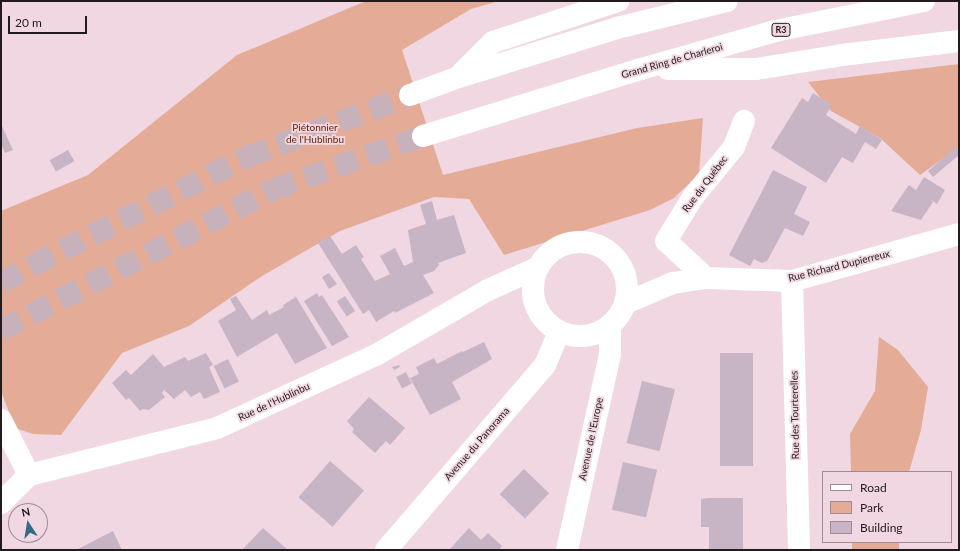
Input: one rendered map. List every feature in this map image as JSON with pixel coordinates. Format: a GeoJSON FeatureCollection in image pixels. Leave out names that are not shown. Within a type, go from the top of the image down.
{"type":"FeatureCollection","features":[{"type":"Feature","properties":{"kind":"main road"},"geometry":{"type":"LineString","coordinates":[[459,77],[493,42],[618,1]]}},
{"type":"Feature","properties":{"kind":"main road"},"geometry":{"type":"LineString","coordinates":[[410,95],[459,77],[617,28],[727,1]]}},
{"type":"Feature","properties":{"kind":"main road","name":"Grand Ring de Charleroi"},"geometry":{"type":"LineString","coordinates":[[423,136],[641,69],[775,31],[924,1]]}},
{"type":"Feature","properties":{"kind":"main road"},"geometry":{"type":"LineString","coordinates":[[641,69],[756,69],[842,55],[959,41]]}},
{"type":"Feature","properties":{"kind":"main road","name":"Rue du Québec"},"geometry":{"type":"LineString","coordinates":[[706,278],[666,240],[693,197],[734,147],[744,121]]}},
{"type":"Feature","properties":{"kind":"main road","name":"Rue Richard Dupierreux"},"geometry":{"type":"LineString","coordinates":[[626,303],[673,283],[706,278],[792,281],[959,234]]}},
{"type":"Feature","properties":{"kind":"main road"},"geometry":{"type":"LineString","coordinates":[[582,241],[600,245],[610,251],[621,264],[627,279],[626,303],[619,316],[610,326],[595,334],[578,338],[559,332],[547,324],[538,311],[534,300],[533,282],[537,268],[548,253],[555,248],[571,242],[582,241]]}},
{"type":"Feature","properties":{"kind":"main road","name":"Rue de l'Hublinbu"},"geometry":{"type":"LineString","coordinates":[[1,503],[30,475],[217,428],[376,355],[488,290],[537,268]]}},
{"type":"Feature","properties":{"kind":"main road","name":"Rue des Tourterelles"},"geometry":{"type":"LineString","coordinates":[[792,281],[799,550]]}},
{"type":"Feature","properties":{"kind":"main road","name":"Avenue de l'Europe"},"geometry":{"type":"LineString","coordinates":[[567,550],[610,355],[610,326]]}},
{"type":"Feature","properties":{"kind":"main road","name":"Avenue du Panorama"},"geometry":{"type":"LineString","coordinates":[[386,550],[545,365],[559,332]]}},
{"type":"Feature","properties":{"kind":"main road"},"geometry":{"type":"LineString","coordinates":[[1,420],[30,475]]}},
{"type":"Feature","properties":{"kind":"green space","name":"Piétonnier de l'Hublinbu"},"geometry":{"type":"Polygon","coordinates":[[[366,1],[499,1],[471,9],[402,50],[443,175],[637,128],[703,118],[699,174],[674,198],[650,210],[504,255],[469,199],[434,197],[340,231],[262,276],[189,326],[122,353],[61,435],[33,434],[15,428],[1,391],[1,211],[88,175],[237,55],[366,1]]]}},
{"type":"Feature","properties":{"kind":"green space"},"geometry":{"type":"Polygon","coordinates":[[[959,64],[959,147],[920,175],[880,138],[831,111],[808,82],[959,64]]]}},
{"type":"Feature","properties":{"kind":"green space"},"geometry":{"type":"Polygon","coordinates":[[[879,337],[898,350],[928,387],[921,430],[909,471],[851,471],[850,434],[875,391],[879,337]]]}},
{"type":"Feature","properties":{"kind":"green space"},"geometry":{"type":"Polygon","coordinates":[[[852,543],[899,543],[899,550],[852,550],[852,543]]]}},
{"type":"Feature","properties":{"kind":"building"},"geometry":{"type":"Polygon","coordinates":[[[813,93],[832,105],[826,115],[856,134],[860,126],[882,140],[876,149],[865,142],[853,163],[842,157],[826,183],[771,148],[802,98],[808,102],[813,93]]]}},
{"type":"Feature","properties":{"kind":"building"},"geometry":{"type":"Polygon","coordinates":[[[1,124],[13,150],[5,153],[1,144],[1,124]]]}},
{"type":"Feature","properties":{"kind":"building"},"geometry":{"type":"Polygon","coordinates":[[[956,147],[959,150],[959,155],[933,177],[928,171],[956,147]]]}},
{"type":"Feature","properties":{"kind":"building"},"geometry":{"type":"Polygon","coordinates":[[[68,150],[74,161],[56,172],[50,160],[68,150]]]}},
{"type":"Feature","properties":{"kind":"building"},"geometry":{"type":"Polygon","coordinates":[[[773,170],[807,187],[794,214],[810,222],[803,236],[785,228],[767,261],[762,263],[754,259],[750,266],[729,255],[773,170]]]}},
{"type":"Feature","properties":{"kind":"building"},"geometry":{"type":"Polygon","coordinates":[[[924,177],[945,190],[937,204],[930,199],[933,202],[921,220],[891,211],[909,185],[916,190],[924,177]]]}},
{"type":"Feature","properties":{"kind":"building"},"geometry":{"type":"Polygon","coordinates":[[[432,201],[437,220],[454,215],[466,253],[438,263],[439,265],[434,271],[423,275],[434,293],[395,313],[394,311],[376,322],[369,310],[363,314],[318,243],[330,236],[342,254],[356,245],[364,257],[361,259],[375,281],[390,274],[380,256],[395,248],[404,266],[413,262],[408,230],[426,224],[420,205],[432,201]]]}},
{"type":"Feature","properties":{"kind":"building"},"geometry":{"type":"Polygon","coordinates":[[[329,273],[337,284],[329,289],[322,277],[329,273]]]}},
{"type":"Feature","properties":{"kind":"building"},"geometry":{"type":"Polygon","coordinates":[[[317,293],[319,297],[322,295],[349,337],[332,346],[304,301],[317,293]]]}},
{"type":"Feature","properties":{"kind":"building"},"geometry":{"type":"Polygon","coordinates":[[[236,296],[252,320],[267,310],[269,315],[284,307],[283,305],[296,297],[327,348],[295,364],[277,333],[237,357],[218,321],[236,310],[230,299],[236,296]]]}},
{"type":"Feature","properties":{"kind":"building"},"geometry":{"type":"Polygon","coordinates":[[[345,296],[355,311],[347,317],[337,302],[345,296]]]}},
{"type":"Feature","properties":{"kind":"building"},"geometry":{"type":"Polygon","coordinates":[[[484,342],[492,359],[452,382],[461,399],[430,415],[410,378],[419,374],[416,367],[434,358],[437,364],[484,342]]]}},
{"type":"Feature","properties":{"kind":"building"},"geometry":{"type":"Polygon","coordinates":[[[206,353],[213,365],[209,367],[220,392],[204,399],[200,392],[191,397],[185,390],[174,399],[164,390],[162,393],[165,397],[149,410],[143,409],[140,411],[129,398],[126,400],[112,383],[126,370],[131,375],[153,354],[164,367],[185,357],[188,361],[206,353]]]}},
{"type":"Feature","properties":{"kind":"building"},"geometry":{"type":"Polygon","coordinates":[[[720,353],[753,353],[753,466],[720,466],[720,353]]]}},
{"type":"Feature","properties":{"kind":"building"},"geometry":{"type":"Polygon","coordinates":[[[228,359],[239,381],[225,388],[214,366],[228,359]]]}},
{"type":"Feature","properties":{"kind":"building"},"geometry":{"type":"Polygon","coordinates":[[[399,365],[400,367],[394,370],[392,367],[399,365]]]}},
{"type":"Feature","properties":{"kind":"building"},"geometry":{"type":"Polygon","coordinates":[[[406,372],[412,384],[402,389],[396,377],[406,372]]]}},
{"type":"Feature","properties":{"kind":"building"},"geometry":{"type":"Polygon","coordinates":[[[642,381],[675,389],[660,451],[627,443],[642,381]]]}},
{"type":"Feature","properties":{"kind":"building"},"geometry":{"type":"Polygon","coordinates":[[[369,397],[405,428],[390,445],[386,441],[375,453],[352,432],[354,429],[347,421],[369,397]]]}},
{"type":"Feature","properties":{"kind":"building"},"geometry":{"type":"Polygon","coordinates":[[[330,461],[364,491],[332,527],[299,497],[330,461]]]}},
{"type":"Feature","properties":{"kind":"building"},"geometry":{"type":"Polygon","coordinates":[[[623,462],[657,470],[646,518],[612,510],[623,462]]]}},
{"type":"Feature","properties":{"kind":"building"},"geometry":{"type":"Polygon","coordinates":[[[524,469],[549,493],[525,518],[500,494],[524,469]]]}},
{"type":"Feature","properties":{"kind":"building"},"geometry":{"type":"Polygon","coordinates":[[[743,498],[743,550],[709,550],[709,527],[701,527],[701,499],[743,498]]]}},
{"type":"Feature","properties":{"kind":"building"},"geometry":{"type":"Polygon","coordinates":[[[263,528],[272,536],[288,550],[242,550],[263,528]]]}},
{"type":"Feature","properties":{"kind":"building"},"geometry":{"type":"Polygon","coordinates":[[[469,528],[481,540],[488,533],[502,546],[499,550],[449,550],[469,528]]]}},
{"type":"Feature","properties":{"kind":"building"},"geometry":{"type":"Polygon","coordinates":[[[113,531],[122,550],[76,550],[113,531]]]}},
{"type":"Feature","properties":{"kind":"tunnel"},"geometry":{"type":"LineString","coordinates":[[1,283],[33,265],[247,157],[410,95]]}},
{"type":"Feature","properties":{"kind":"tunnel"},"geometry":{"type":"LineString","coordinates":[[1,330],[274,189],[423,136]]}}]}
